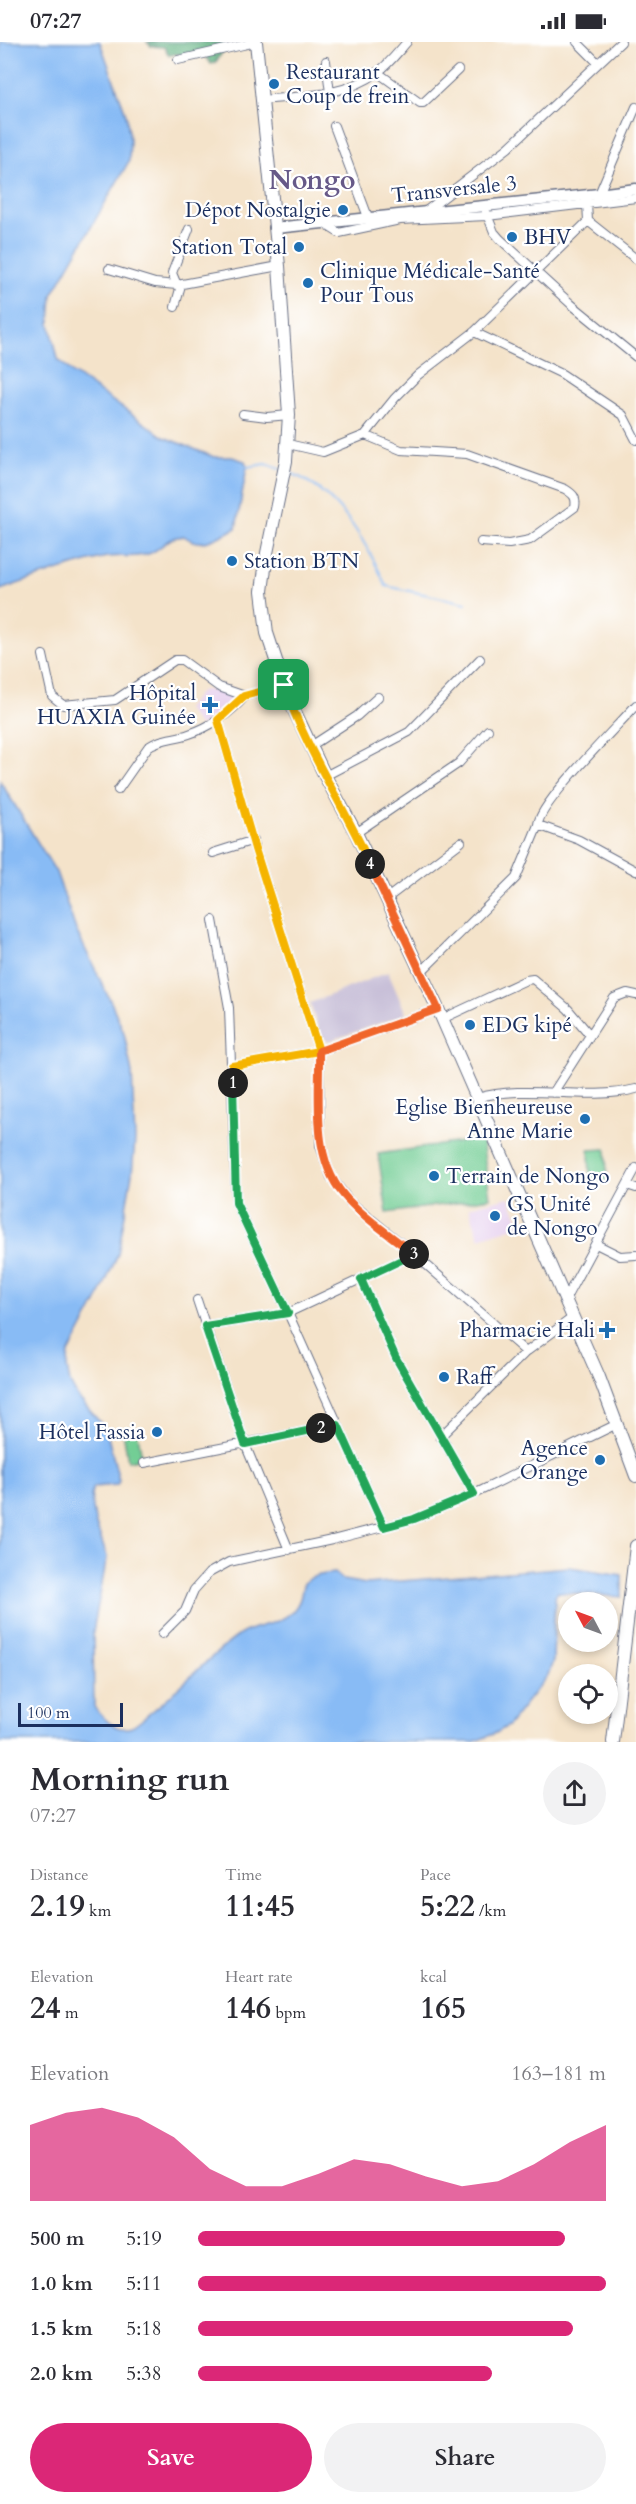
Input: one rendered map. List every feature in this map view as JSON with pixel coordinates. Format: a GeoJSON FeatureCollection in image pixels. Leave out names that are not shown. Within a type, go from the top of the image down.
{"type":"FeatureCollection","features":[{"type":"Feature","properties":{"kind":"main road"},"geometry":{"type":"LineString","coordinates":[[256,42],[279,266],[289,415],[286,461],[267,553],[262,591],[267,633],[284,685],[311,746],[356,833],[477,1098],[565,1300],[617,1424],[636,1476]]}},
{"type":"Feature","properties":{"kind":"main road","name":"Transversale 3"},"geometry":{"type":"LineString","coordinates":[[275,228],[426,211],[486,211],[636,189]]}},
{"type":"Feature","properties":{"kind":"main road"},"geometry":{"type":"LineString","coordinates":[[613,1742],[636,1546]]}},
{"type":"Feature","properties":{"kind":"street"},"geometry":{"type":"LineString","coordinates":[[178,60],[256,42]]}},
{"type":"Feature","properties":{"kind":"street"},"geometry":{"type":"LineString","coordinates":[[261,100],[330,93],[343,89],[377,72],[408,42]]}},
{"type":"Feature","properties":{"kind":"street"},"geometry":{"type":"LineString","coordinates":[[577,42],[598,63]]}},
{"type":"Feature","properties":{"kind":"street"},"geometry":{"type":"LineString","coordinates":[[426,211],[508,148],[621,42]]}},
{"type":"Feature","properties":{"kind":"street"},"geometry":{"type":"LineString","coordinates":[[326,61],[330,93]]}},
{"type":"Feature","properties":{"kind":"street"},"geometry":{"type":"LineString","coordinates":[[377,72],[423,103],[458,70]]}},
{"type":"Feature","properties":{"kind":"street"},"geometry":{"type":"LineString","coordinates":[[599,194],[636,107]]}},
{"type":"Feature","properties":{"kind":"street"},"geometry":{"type":"LineString","coordinates":[[334,126],[368,217]]}},
{"type":"Feature","properties":{"kind":"street"},"geometry":{"type":"LineString","coordinates":[[322,222],[339,233],[400,220],[636,198]]}},
{"type":"Feature","properties":{"kind":"street"},"geometry":{"type":"LineString","coordinates":[[288,444],[323,452],[365,435],[394,398],[418,375],[474,333],[588,221],[587,203]]}},
{"type":"Feature","properties":{"kind":"street"},"geometry":{"type":"LineString","coordinates":[[486,211],[500,239],[636,357]]}},
{"type":"Feature","properties":{"kind":"street"},"geometry":{"type":"LineString","coordinates":[[588,221],[636,259]]}},
{"type":"Feature","properties":{"kind":"street"},"geometry":{"type":"LineString","coordinates":[[175,308],[179,285],[172,273],[189,229]]}},
{"type":"Feature","properties":{"kind":"street"},"geometry":{"type":"LineString","coordinates":[[109,269],[155,283],[179,285],[279,266]]}},
{"type":"Feature","properties":{"kind":"street"},"geometry":{"type":"LineString","coordinates":[[474,333],[562,375],[623,415],[636,440]]}},
{"type":"Feature","properties":{"kind":"street"},"geometry":{"type":"LineString","coordinates":[[243,414],[267,417],[289,415]]}},
{"type":"Feature","properties":{"kind":"street"},"geometry":{"type":"LineString","coordinates":[[365,435],[401,450],[467,454],[565,489],[574,494],[577,500],[575,507],[530,540],[509,544],[481,542]]}},
{"type":"Feature","properties":{"kind":"street"},"geometry":{"type":"LineString","coordinates":[[43,655],[52,696],[63,705],[115,700],[175,660],[182,660],[219,687],[244,696]]}},
{"type":"Feature","properties":{"kind":"street"},"geometry":{"type":"LineString","coordinates":[[325,776],[409,732],[480,659]]}},
{"type":"Feature","properties":{"kind":"street"},"geometry":{"type":"LineString","coordinates":[[118,790],[154,742],[189,734],[218,720],[244,696],[284,685]]}},
{"type":"Feature","properties":{"kind":"street"},"geometry":{"type":"LineString","coordinates":[[311,746],[357,716],[378,697]]}},
{"type":"Feature","properties":{"kind":"street"},"geometry":{"type":"LineString","coordinates":[[420,973],[516,878],[538,825],[538,818],[564,785],[636,705]]}},
{"type":"Feature","properties":{"kind":"street"},"geometry":{"type":"LineString","coordinates":[[218,720],[319,1051],[320,1145],[331,1177],[350,1202],[414,1254],[526,1352]]}},
{"type":"Feature","properties":{"kind":"street"},"geometry":{"type":"LineString","coordinates":[[356,833],[459,763],[489,730]]}},
{"type":"Feature","properties":{"kind":"street"},"geometry":{"type":"LineString","coordinates":[[538,825],[579,840],[636,871]]}},
{"type":"Feature","properties":{"kind":"street"},"geometry":{"type":"LineString","coordinates":[[213,853],[254,840]]}},
{"type":"Feature","properties":{"kind":"street"},"geometry":{"type":"LineString","coordinates":[[386,899],[461,842]]}},
{"type":"Feature","properties":{"kind":"street"},"geometry":{"type":"LineString","coordinates":[[213,920],[229,1008],[236,1203],[384,1527]]}},
{"type":"Feature","properties":{"kind":"street"},"geometry":{"type":"LineString","coordinates":[[232,1066],[319,1051],[440,1014],[525,980],[533,979],[568,1009],[589,1034]]}},
{"type":"Feature","properties":{"kind":"street"},"geometry":{"type":"LineString","coordinates":[[553,1093],[614,998],[627,993],[636,994]]}},
{"type":"Feature","properties":{"kind":"street"},"geometry":{"type":"LineString","coordinates":[[477,1098],[496,1092],[599,1094],[636,1089]]}},
{"type":"Feature","properties":{"kind":"street"},"geometry":{"type":"LineString","coordinates":[[565,1300],[636,1168]]}},
{"type":"Feature","properties":{"kind":"street"},"geometry":{"type":"LineString","coordinates":[[627,1185],[636,1188]]}},
{"type":"Feature","properties":{"kind":"street"},"geometry":{"type":"LineString","coordinates":[[596,1244],[620,1256],[636,1255]]}},
{"type":"Feature","properties":{"kind":"street"},"geometry":{"type":"LineString","coordinates":[[205,1326],[288,1313],[414,1254]]}},
{"type":"Feature","properties":{"kind":"street"},"geometry":{"type":"LineString","coordinates":[[361,1279],[396,1358],[474,1494]]}},
{"type":"Feature","properties":{"kind":"street"},"geometry":{"type":"LineString","coordinates":[[197,1300],[245,1444],[289,1550]]}},
{"type":"Feature","properties":{"kind":"street"},"geometry":{"type":"LineString","coordinates":[[440,1437],[526,1352],[572,1318]]}},
{"type":"Feature","properties":{"kind":"street"},"geometry":{"type":"LineString","coordinates":[[162,1634],[185,1611],[194,1590],[209,1574],[229,1562],[289,1550],[414,1519],[474,1494],[617,1424]]}},
{"type":"Feature","properties":{"kind":"street"},"geometry":{"type":"LineString","coordinates":[[144,1463],[338,1425]]}},
{"type":"Feature","properties":{"kind":"shaded area","name":"Hôpital HUAXIA Guinée"},"geometry":{"type":"Polygon","coordinates":[[[202,690],[220,691],[234,696],[236,702],[212,721],[199,726],[186,709],[202,690]]]}},
{"type":"Feature","properties":{"kind":"shaded area"},"geometry":{"type":"Polygon","coordinates":[[[388,972],[406,1014],[329,1041],[321,1038],[310,1003],[388,972]]]}},
{"type":"Feature","properties":{"kind":"shaded area","name":"GS Unité de Nongo"},"geometry":{"type":"Polygon","coordinates":[[[509,1197],[521,1225],[479,1238],[469,1207],[509,1197]]]}},
{"type":"Feature","properties":{"kind":"green space"},"geometry":{"type":"Polygon","coordinates":[[[147,42],[226,42],[224,50],[215,63],[211,64],[205,56],[184,58],[178,54],[169,55],[164,47],[151,46],[147,42]]]}},
{"type":"Feature","properties":{"kind":"green space","name":"Terrain de Nongo"},"geometry":{"type":"Polygon","coordinates":[[[482,1139],[490,1198],[387,1213],[378,1154],[482,1139]]]}},
{"type":"Feature","properties":{"kind":"green space"},"geometry":{"type":"Polygon","coordinates":[[[606,1149],[607,1181],[590,1181],[589,1150],[606,1149]]]}},
{"type":"Feature","properties":{"kind":"green space"},"geometry":{"type":"Polygon","coordinates":[[[137,1428],[142,1458],[128,1461],[123,1431],[137,1428]]]}},
{"type":"Feature","properties":{"kind":"water"},"geometry":{"type":"Polygon","coordinates":[[[0,42],[100,42],[126,114],[130,139],[129,161],[52,295],[50,324],[58,359],[73,373],[164,437],[214,457],[232,457],[245,461],[247,467],[236,528],[210,541],[197,542],[184,536],[174,538],[148,554],[102,558],[63,568],[0,590],[0,42]]]}},
{"type":"Feature","properties":{"kind":"water"},"geometry":{"type":"Polygon","coordinates":[[[0,781],[56,872],[76,930],[124,1033],[132,1073],[135,1140],[132,1174],[118,1254],[97,1301],[69,1353],[67,1368],[70,1383],[77,1396],[106,1429],[119,1480],[117,1485],[93,1487],[91,1494],[95,1521],[107,1557],[93,1631],[94,1707],[115,1726],[126,1728],[134,1726],[229,1642],[247,1631],[286,1617],[298,1604],[306,1582],[320,1575],[335,1573],[343,1580],[366,1584],[569,1567],[622,1575],[622,1597],[618,1597],[618,1592],[558,1592],[555,1596],[553,1661],[548,1675],[508,1726],[473,1742],[0,1742],[0,781]]]}},
{"type":"Feature","properties":{"kind":"waterway"},"geometry":{"type":"LineString","coordinates":[[247,467],[266,464],[280,469]]}},
{"type":"Feature","properties":{"kind":"waterway"},"geometry":{"type":"LineString","coordinates":[[288,472],[321,491],[348,519],[369,552],[386,586],[466,603]]}},
{"type":"Feature","properties":{"kind":"place","name":"Restaurant Coup de frein"},"geometry":{"type":"Point","coordinates":[274,84]}},
{"type":"Feature","properties":{"kind":"place","name":"Dépot Nostalgie"},"geometry":{"type":"Point","coordinates":[343,210]}},
{"type":"Feature","properties":{"kind":"place","name":"BHV"},"geometry":{"type":"Point","coordinates":[512,237]}},
{"type":"Feature","properties":{"kind":"place","name":"Station Total"},"geometry":{"type":"Point","coordinates":[299,247]}},
{"type":"Feature","properties":{"kind":"place","name":"Clinique Médicale-Santé Pour Tous"},"geometry":{"type":"Point","coordinates":[308,283]}},
{"type":"Feature","properties":{"kind":"place","name":"Station BTN"},"geometry":{"type":"Point","coordinates":[232,561]}},
{"type":"Feature","properties":{"kind":"place","name":"Hôpital HUAXIA Guinée"},"geometry":{"type":"Point","coordinates":[210,705]}},
{"type":"Feature","properties":{"kind":"place","name":"EDG kipé"},"geometry":{"type":"Point","coordinates":[470,1025]}},
{"type":"Feature","properties":{"kind":"place","name":"Eglise Bienheureuse Anne Marie"},"geometry":{"type":"Point","coordinates":[585,1119]}},
{"type":"Feature","properties":{"kind":"place","name":"Terrain de Nongo"},"geometry":{"type":"Point","coordinates":[434,1176]}},
{"type":"Feature","properties":{"kind":"place","name":"GS Unité de Nongo"},"geometry":{"type":"Point","coordinates":[495,1216]}},
{"type":"Feature","properties":{"kind":"place","name":"Pharmacie Hali"},"geometry":{"type":"Point","coordinates":[607,1330]}},
{"type":"Feature","properties":{"kind":"place","name":"Raff"},"geometry":{"type":"Point","coordinates":[444,1377]}},
{"type":"Feature","properties":{"kind":"place","name":"Hôtel Fassia"},"geometry":{"type":"Point","coordinates":[157,1432]}},
{"type":"Feature","properties":{"kind":"place","name":"Agence Orange"},"geometry":{"type":"Point","coordinates":[600,1460]}},
{"type":"Feature","properties":{"kind":"district","name":"Nongo"},"geometry":{"type":"Point","coordinates":[312,180]}},
{"type":"Feature","properties":{"kind":"route"},"geometry":{"type":"LineString","coordinates":[[284,685],[244,696],[238,704],[218,720],[275,915],[319,1051],[232,1066],[236,1203],[288,1313],[205,1326],[245,1444],[338,1425],[384,1527],[414,1519],[474,1494],[396,1358],[361,1279],[414,1254],[350,1202],[331,1177],[320,1145],[319,1051],[438,1009],[356,833],[325,776],[284,685]]}}]}
